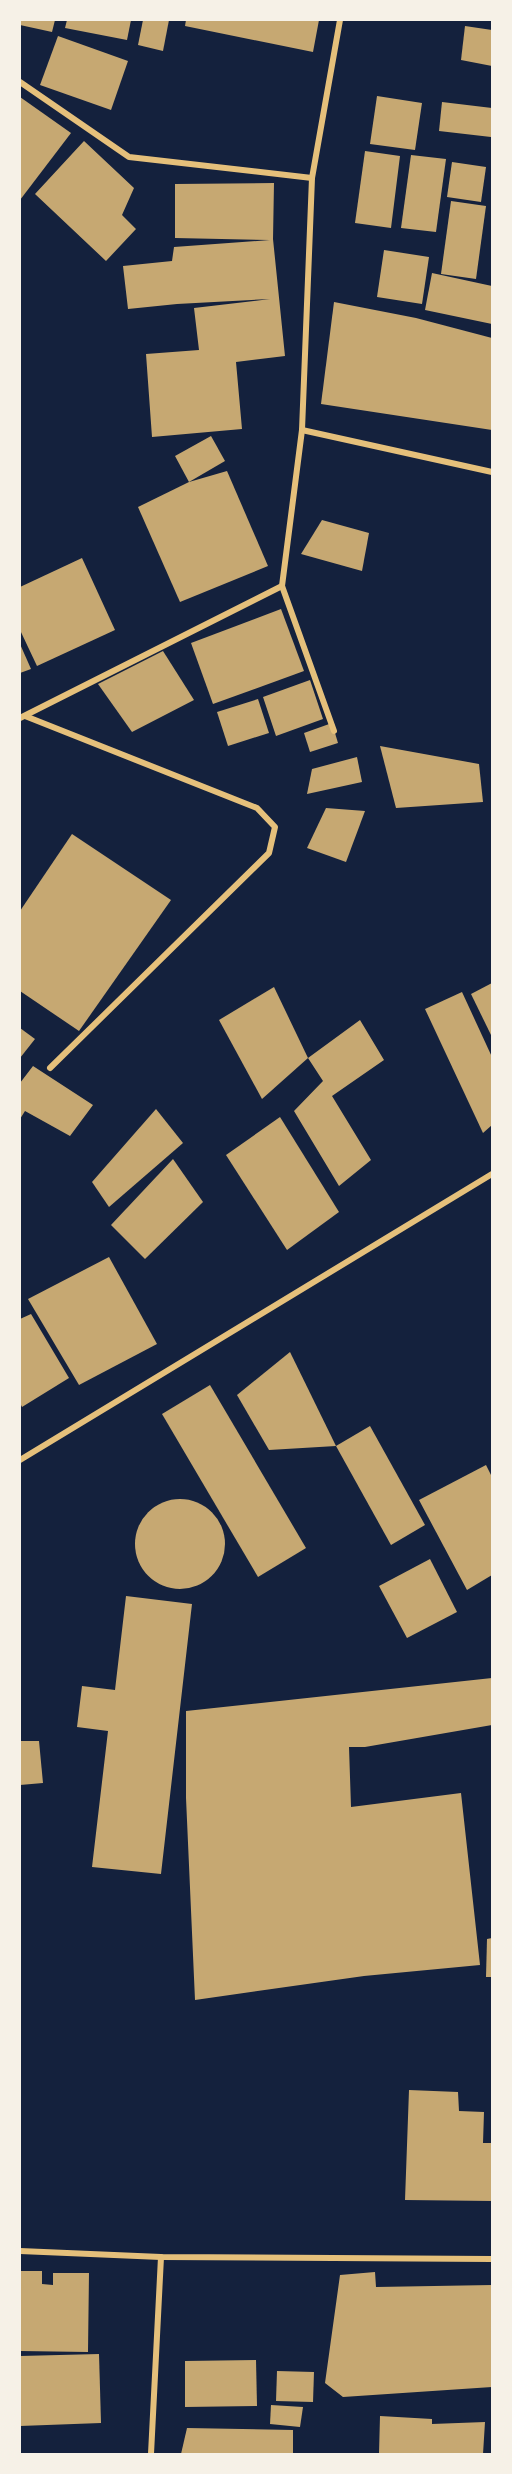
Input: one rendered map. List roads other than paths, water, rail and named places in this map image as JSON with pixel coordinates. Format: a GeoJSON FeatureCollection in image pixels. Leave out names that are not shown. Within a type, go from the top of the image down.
{"type":"FeatureCollection","features":[{"type":"Feature","properties":{"kind":"street"},"geometry":{"type":"LineString","coordinates":[[334,731],[282,586],[302,430],[312,178],[340,20]]}},
{"type":"Feature","properties":{"kind":"street"},"geometry":{"type":"LineString","coordinates":[[20,82],[129,157],[312,178]]}},
{"type":"Feature","properties":{"kind":"street"},"geometry":{"type":"LineString","coordinates":[[302,430],[492,472]]}},
{"type":"Feature","properties":{"kind":"street"},"geometry":{"type":"LineString","coordinates":[[22,717],[282,586]]}},
{"type":"Feature","properties":{"kind":"street"},"geometry":{"type":"LineString","coordinates":[[22,717],[257,808],[274,827],[269,853],[50,1068]]}},
{"type":"Feature","properties":{"kind":"street"},"geometry":{"type":"LineString","coordinates":[[20,1460],[492,1174]]}},
{"type":"Feature","properties":{"kind":"street"},"geometry":{"type":"LineString","coordinates":[[20,2251],[161,2257],[492,2259]]}},
{"type":"Feature","properties":{"kind":"street"},"geometry":{"type":"LineString","coordinates":[[151,2454],[161,2257]]}}]}
